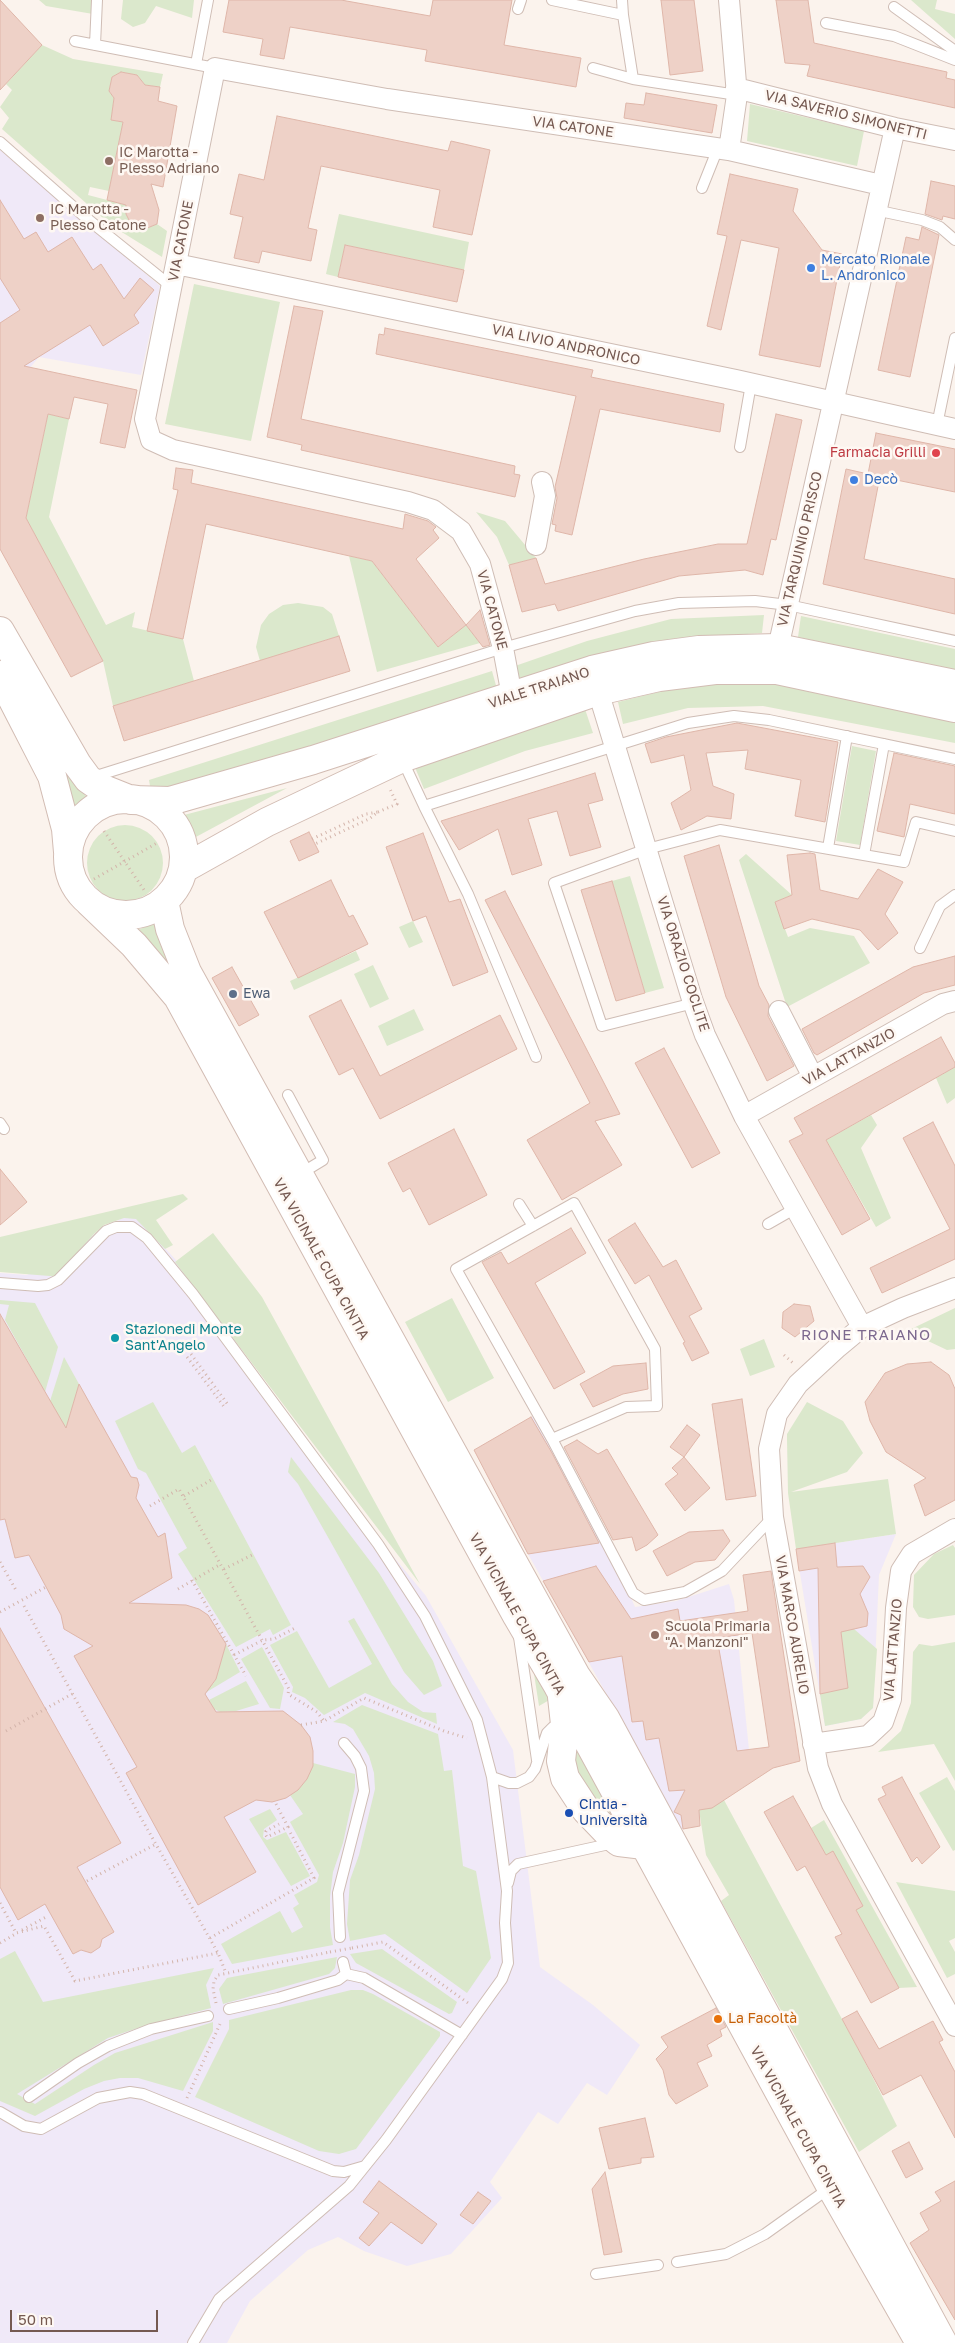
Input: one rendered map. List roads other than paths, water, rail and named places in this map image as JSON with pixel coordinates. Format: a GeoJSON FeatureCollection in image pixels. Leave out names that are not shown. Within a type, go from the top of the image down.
{"type":"FeatureCollection","features":[{"type":"Feature","properties":{"kind":"main road"},"geometry":{"type":"LineString","coordinates":[[0,631],[77,764],[88,779],[101,788],[131,800],[146,803],[157,809],[172,822],[182,842],[183,869],[173,892],[155,897],[153,909],[129,916],[109,913],[90,891]]}},
{"type":"Feature","properties":{"kind":"main road","name":"VIALE TRAIANO"},"geometry":{"type":"LineString","coordinates":[[777,659],[955,708]]}},
{"type":"Feature","properties":{"kind":"main road","name":"VIALE TRAIANO"},"geometry":{"type":"LineString","coordinates":[[131,800],[170,801],[313,760],[514,707],[595,681],[659,677],[715,670],[777,659],[955,684]]}},
{"type":"Feature","properties":{"kind":"main road"},"geometry":{"type":"LineString","coordinates":[[0,675],[52,776],[66,829],[68,852]]}},
{"type":"Feature","properties":{"kind":"main road","name":"VIALE TRAIANO"},"geometry":{"type":"LineString","coordinates":[[183,869],[267,822],[514,707]]}},
{"type":"Feature","properties":{"kind":"main road"},"geometry":{"type":"LineString","coordinates":[[68,852],[72,834],[84,818],[104,804],[118,800],[131,800]]}},
{"type":"Feature","properties":{"kind":"main road","name":"VIA VICINALE CUPA CINTIA"},"geometry":{"type":"LineString","coordinates":[[68,852],[69,872],[77,889],[90,891],[178,997],[517,1616],[567,1712],[631,1843],[920,2343]]}},
{"type":"Feature","properties":{"kind":"main road","name":"VIA VICINALE CUPA CINTIA"},"geometry":{"type":"LineString","coordinates":[[155,897],[187,972],[576,1676],[605,1718],[943,2343]]}},
{"type":"Feature","properties":{"kind":"main road"},"geometry":{"type":"LineString","coordinates":[[605,1718],[567,1712],[561,1761],[565,1778],[599,1826],[631,1843]]}},
{"type":"Feature","properties":{"kind":"street"},"geometry":{"type":"LineString","coordinates":[[724,149],[736,91],[729,0]]}},
{"type":"Feature","properties":{"kind":"street","name":"VIA CATONE"},"geometry":{"type":"LineString","coordinates":[[514,707],[503,648],[480,564],[461,531],[433,510],[408,502],[173,450],[151,440],[144,419],[176,264],[205,66],[386,99],[724,149],[881,185]]}},
{"type":"Feature","properties":{"kind":"street","name":"VIA SAVERIO SIMONETTI"},"geometry":{"type":"LineString","coordinates":[[736,91],[955,140]]}},
{"type":"Feature","properties":{"kind":"street","name":"VIA TARQUINIO PRISCO"},"geometry":{"type":"LineString","coordinates":[[777,659],[875,210],[895,128]]}},
{"type":"Feature","properties":{"kind":"street","name":"VIA LIVIO ANDRONICO"},"geometry":{"type":"LineString","coordinates":[[176,264],[751,384],[946,427]]}},
{"type":"Feature","properties":{"kind":"street"},"geometry":{"type":"LineString","coordinates":[[536,545],[545,496],[542,482]]}},
{"type":"Feature","properties":{"kind":"street","name":"VIA ORAZIO COCLITE"},"geometry":{"type":"LineString","coordinates":[[595,681],[705,1035],[744,1116],[862,1327]]}},
{"type":"Feature","properties":{"kind":"street","name":"VIA LATTANZIO"},"geometry":{"type":"LineString","coordinates":[[744,1116],[943,1004],[955,1001]]}},
{"type":"Feature","properties":{"kind":"street"},"geometry":{"type":"LineString","coordinates":[[779,1011],[813,1077]]}},
{"type":"Feature","properties":{"kind":"street","name":"VIA MARCO AURELIO"},"geometry":{"type":"LineString","coordinates":[[955,1288],[862,1327],[798,1384],[777,1414],[769,1449],[773,1518],[818,1768],[832,1804],[955,2026]]}},
{"type":"Feature","properties":{"kind":"street","name":"VIA LATTANZIO"},"geometry":{"type":"LineString","coordinates":[[813,1744],[868,1736],[883,1722],[891,1699],[896,1608],[901,1571],[912,1554],[955,1529]]}},
{"type":"Feature","properties":{"kind":"lane"},"geometry":{"type":"LineString","coordinates":[[95,45],[97,0]]}},
{"type":"Feature","properties":{"kind":"lane"},"geometry":{"type":"LineString","coordinates":[[75,41],[205,66],[208,0]]}},
{"type":"Feature","properties":{"kind":"lane"},"geometry":{"type":"LineString","coordinates":[[552,0],[623,16]]}},
{"type":"Feature","properties":{"kind":"lane"},"geometry":{"type":"LineString","coordinates":[[622,0],[633,79]]}},
{"type":"Feature","properties":{"kind":"lane"},"geometry":{"type":"LineString","coordinates":[[894,7],[955,51]]}},
{"type":"Feature","properties":{"kind":"lane"},"geometry":{"type":"LineString","coordinates":[[826,23],[894,36],[955,60]]}},
{"type":"Feature","properties":{"kind":"lane"},"geometry":{"type":"LineString","coordinates":[[593,68],[633,79],[736,91]]}},
{"type":"Feature","properties":{"kind":"lane"},"geometry":{"type":"LineString","coordinates":[[0,142],[85,217],[172,287]]}},
{"type":"Feature","properties":{"kind":"lane"},"geometry":{"type":"LineString","coordinates":[[702,188],[724,149]]}},
{"type":"Feature","properties":{"kind":"lane"},"geometry":{"type":"LineString","coordinates":[[875,210],[922,220],[940,227],[955,240]]}},
{"type":"Feature","properties":{"kind":"lane"},"geometry":{"type":"LineString","coordinates":[[946,427],[955,338]]}},
{"type":"Feature","properties":{"kind":"lane"},"geometry":{"type":"LineString","coordinates":[[740,447],[751,384]]}},
{"type":"Feature","properties":{"kind":"lane"},"geometry":{"type":"LineString","coordinates":[[88,779],[503,648],[635,611],[678,603],[755,601],[788,604],[955,641]]}},
{"type":"Feature","properties":{"kind":"lane"},"geometry":{"type":"LineString","coordinates":[[424,806],[688,722],[734,716],[769,720],[955,759]]}},
{"type":"Feature","properties":{"kind":"lane"},"geometry":{"type":"LineString","coordinates":[[828,848],[847,736]]}},
{"type":"Feature","properties":{"kind":"lane"},"geometry":{"type":"LineString","coordinates":[[864,855],[884,744]]}},
{"type":"Feature","properties":{"kind":"lane"},"geometry":{"type":"LineString","coordinates":[[402,758],[468,894],[536,1057]]}},
{"type":"Feature","properties":{"kind":"lane"},"geometry":{"type":"LineString","coordinates":[[694,1003],[602,1026],[554,882],[647,849],[720,830],[904,862],[916,822],[955,830]]}},
{"type":"Feature","properties":{"kind":"lane"},"geometry":{"type":"LineString","coordinates":[[920,948],[940,906],[955,894]]}},
{"type":"Feature","properties":{"kind":"lane"},"geometry":{"type":"LineString","coordinates":[[288,1095],[323,1160],[299,1174]]}},
{"type":"Feature","properties":{"kind":"lane"},"geometry":{"type":"LineString","coordinates":[[552,1439],[626,1407],[657,1406],[655,1349],[574,1203],[456,1269],[552,1439],[634,1593],[644,1600],[685,1592],[722,1570],[773,1518]]}},
{"type":"Feature","properties":{"kind":"lane"},"geometry":{"type":"LineString","coordinates":[[519,1204],[533,1226]]}},
{"type":"Feature","properties":{"kind":"lane"},"geometry":{"type":"LineString","coordinates":[[768,1224],[796,1208]]}},
{"type":"Feature","properties":{"kind":"lane"},"geometry":{"type":"LineString","coordinates":[[0,1283],[48,1285],[58,1280],[106,1231],[125,1225],[143,1234],[193,1294],[378,1544],[425,1616],[477,1720],[485,1743],[492,1777],[507,1891]]}},
{"type":"Feature","properties":{"kind":"lane"},"geometry":{"type":"LineString","coordinates":[[517,1616],[537,1760]]}},
{"type":"Feature","properties":{"kind":"lane"},"geometry":{"type":"LineString","coordinates":[[492,1777],[503,1783],[517,1783],[532,1774],[547,1734],[567,1712]]}},
{"type":"Feature","properties":{"kind":"lane"},"geometry":{"type":"LineString","coordinates":[[340,1937],[338,1893],[364,1792],[361,1768],[344,1743]]}},
{"type":"Feature","properties":{"kind":"lane"},"geometry":{"type":"LineString","coordinates":[[193,2343],[219,2299],[350,2186],[502,1979],[508,1963],[505,1923],[507,1891],[511,1872],[518,1864],[631,1843]]}},
{"type":"Feature","properties":{"kind":"lane"},"geometry":{"type":"LineString","coordinates":[[343,1962],[346,1974]]}},
{"type":"Feature","properties":{"kind":"lane"},"geometry":{"type":"LineString","coordinates":[[229,2010],[338,1980],[346,1974],[364,1978],[462,2035]]}},
{"type":"Feature","properties":{"kind":"lane"},"geometry":{"type":"LineString","coordinates":[[28,2097],[78,2063],[108,2046],[150,2030],[208,2016]]}},
{"type":"Feature","properties":{"kind":"lane"},"geometry":{"type":"LineString","coordinates":[[0,2112],[24,2126],[42,2129],[98,2098],[130,2092],[143,2094],[332,2171],[344,2172],[366,2166]]}},
{"type":"Feature","properties":{"kind":"lane"},"geometry":{"type":"LineString","coordinates":[[677,2262],[726,2254],[765,2234],[831,2188]]}},
{"type":"Feature","properties":{"kind":"lane"},"geometry":{"type":"LineString","coordinates":[[596,2274],[658,2265]]}},
{"type":"Feature","properties":{"kind":"place","name":"IC Marotta - Plesso Adriano"},"geometry":{"type":"Point","coordinates":[109,161]}},
{"type":"Feature","properties":{"kind":"place","name":"IC Marotta - Plesso Catone"},"geometry":{"type":"Point","coordinates":[40,218]}},
{"type":"Feature","properties":{"kind":"place","name":"Mercato Rionale L. Andronico"},"geometry":{"type":"Point","coordinates":[811,268]}},
{"type":"Feature","properties":{"kind":"place","name":"Farmacia Grilli"},"geometry":{"type":"Point","coordinates":[936,453]}},
{"type":"Feature","properties":{"kind":"place","name":"Decò"},"geometry":{"type":"Point","coordinates":[854,480]}},
{"type":"Feature","properties":{"kind":"place","name":"Ewa"},"geometry":{"type":"Point","coordinates":[233,994]}},
{"type":"Feature","properties":{"kind":"place","name":"Stazionedi Monte Sant'Angelo"},"geometry":{"type":"Point","coordinates":[115,1338]}},
{"type":"Feature","properties":{"kind":"place","name":"Scuola Primaria \"A. Manzoni\""},"geometry":{"type":"Point","coordinates":[655,1635]}},
{"type":"Feature","properties":{"kind":"place","name":"Cintia - Università"},"geometry":{"type":"Point","coordinates":[569,1813]}},
{"type":"Feature","properties":{"kind":"place","name":"La Facoltà"},"geometry":{"type":"Point","coordinates":[718,2019]}},
{"type":"Feature","properties":{"kind":"district","name":"RIONE TRAIANO"},"geometry":{"type":"Point","coordinates":[866,1335]}}]}
